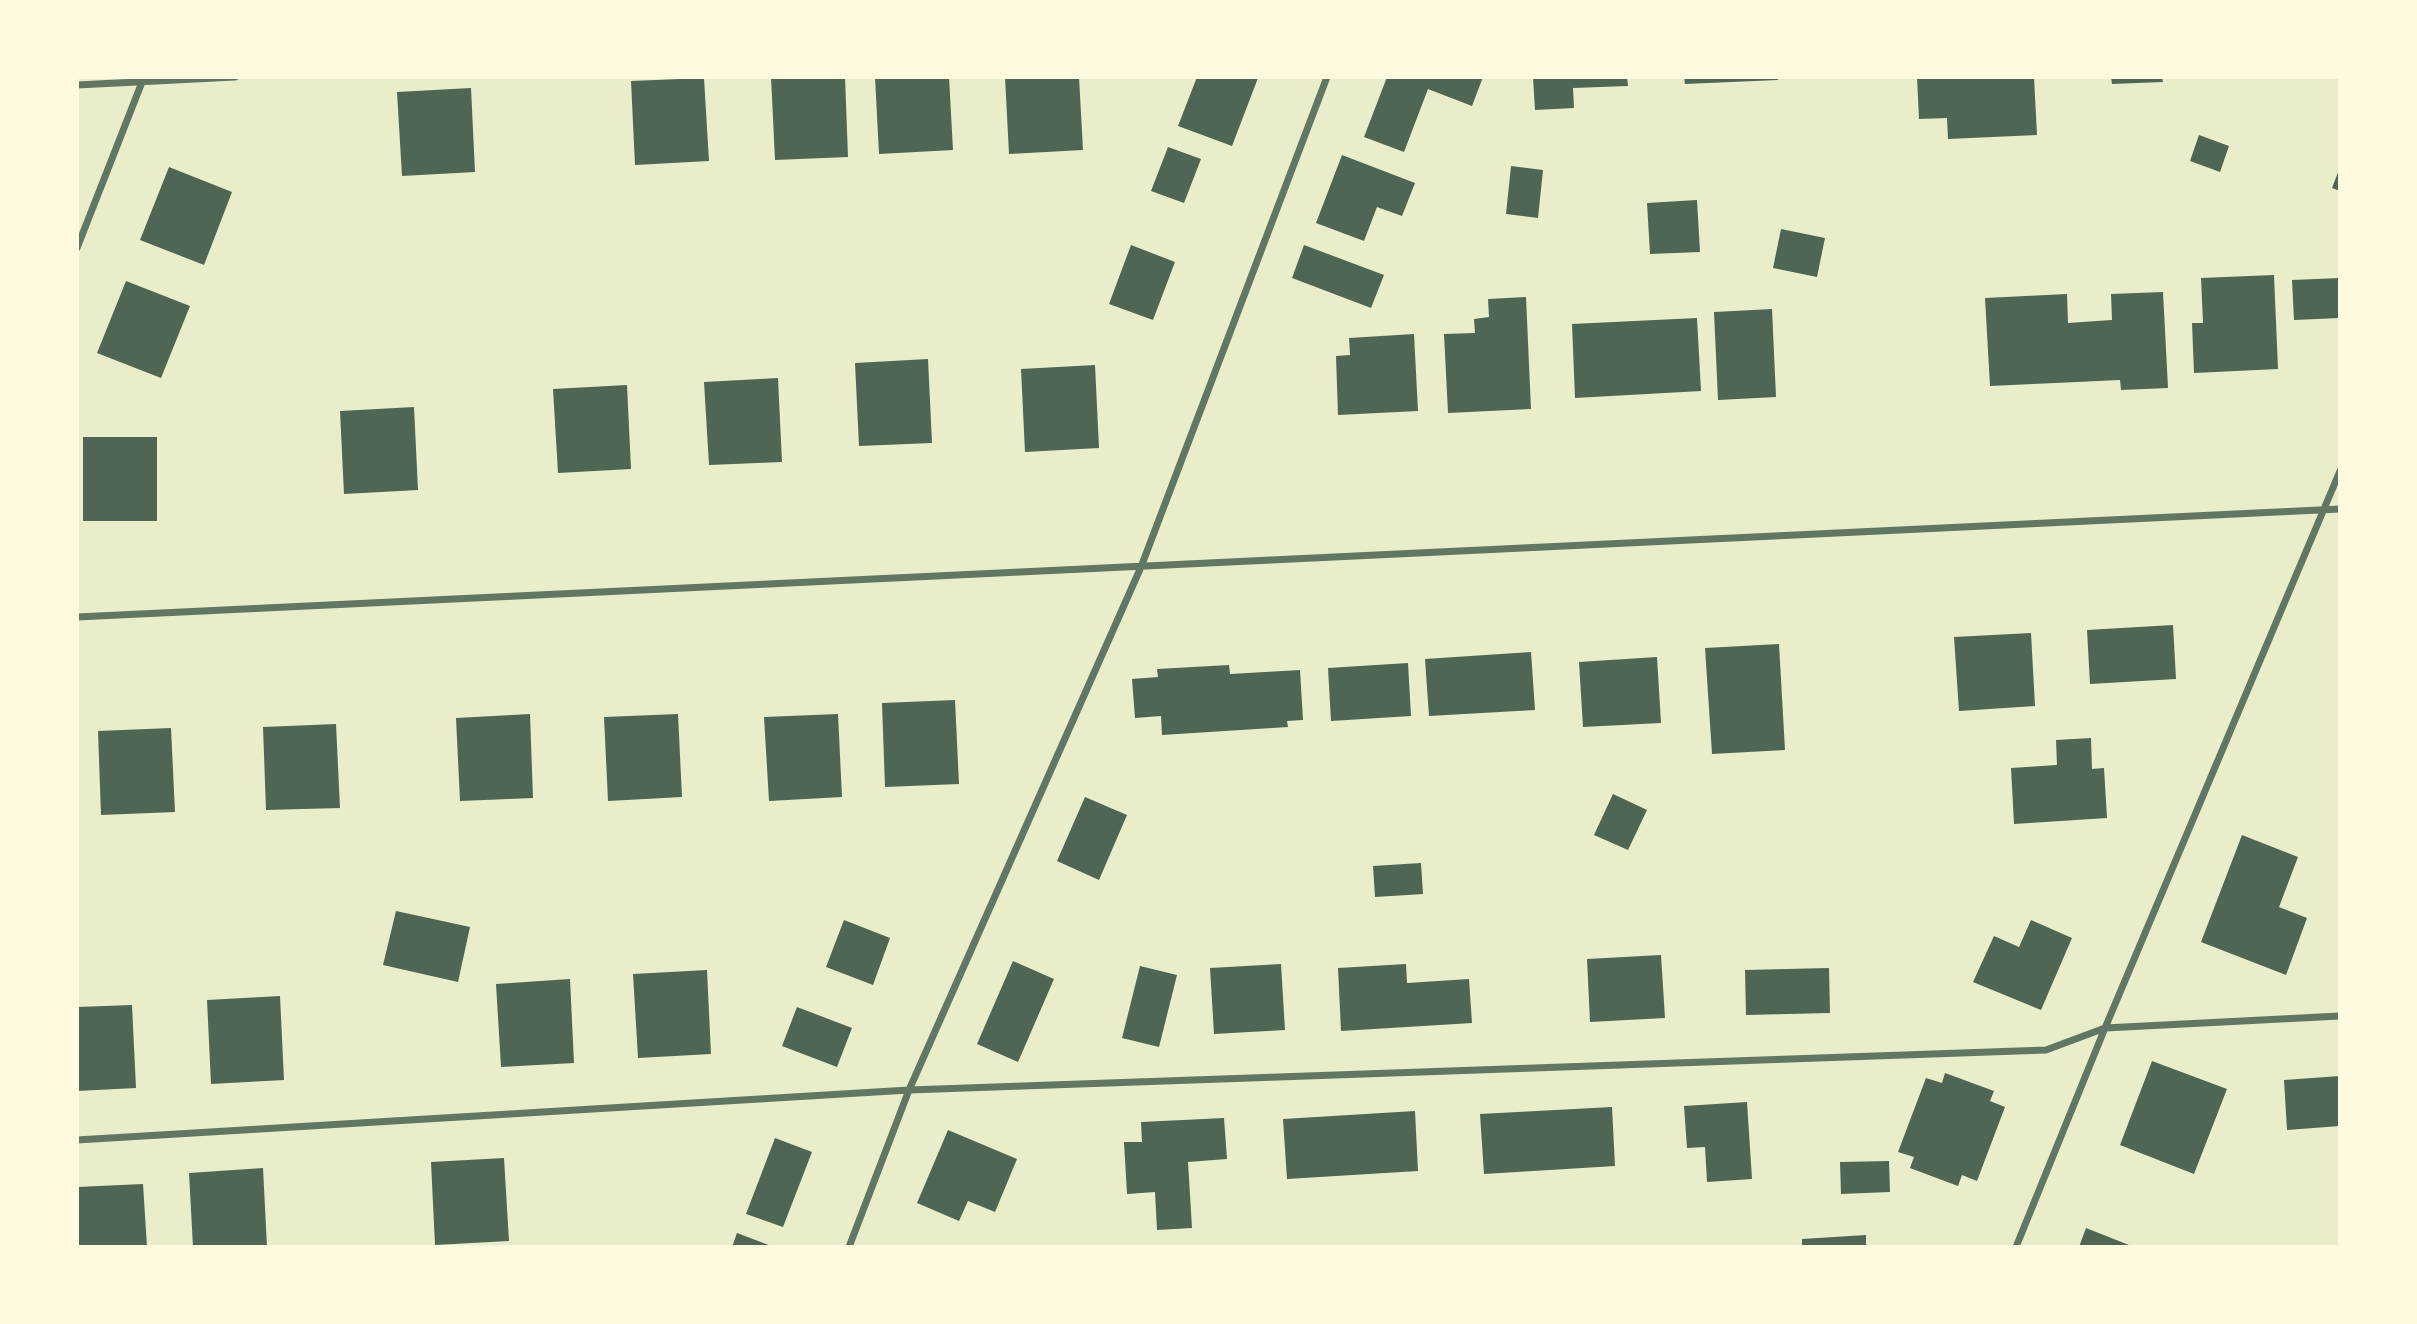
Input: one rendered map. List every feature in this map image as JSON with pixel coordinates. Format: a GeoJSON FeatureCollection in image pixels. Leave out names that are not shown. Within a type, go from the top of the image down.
{"type":"FeatureCollection","features":[{"type":"Feature","properties":{"kind":"street"},"geometry":{"type":"LineString","coordinates":[[77,86],[143,79],[235,77]]}},
{"type":"Feature","properties":{"kind":"street"},"geometry":{"type":"LineString","coordinates":[[849,1247],[909,1090],[1141,567],[1328,77]]}},
{"type":"Feature","properties":{"kind":"street"},"geometry":{"type":"LineString","coordinates":[[77,247],[143,79]]}},
{"type":"Feature","properties":{"kind":"street"},"geometry":{"type":"LineString","coordinates":[[2016,1247],[2105,1028],[2340,471]]}},
{"type":"Feature","properties":{"kind":"street"},"geometry":{"type":"LineString","coordinates":[[77,617],[2340,509]]}},
{"type":"Feature","properties":{"kind":"street"},"geometry":{"type":"LineString","coordinates":[[77,1140],[909,1090],[2046,1049],[2105,1028],[2340,1016]]}},
{"type":"Feature","properties":{"kind":"building"},"geometry":{"type":"Polygon","coordinates":[[[771,77],[845,77],[848,157],[775,160],[771,77]]]}},
{"type":"Feature","properties":{"kind":"building"},"geometry":{"type":"Polygon","coordinates":[[[875,77],[949,77],[953,150],[879,154],[875,77]]]}},
{"type":"Feature","properties":{"kind":"building"},"geometry":{"type":"Polygon","coordinates":[[[1005,77],[1079,77],[1083,150],[1009,154],[1005,77]]]}},
{"type":"Feature","properties":{"kind":"building"},"geometry":{"type":"Polygon","coordinates":[[[1197,77],[1258,78],[1232,146],[1178,126],[1197,77]]]}},
{"type":"Feature","properties":{"kind":"building"},"geometry":{"type":"Polygon","coordinates":[[[1387,77],[1483,77],[1472,106],[1428,89],[1404,152],[1364,137],[1387,77]]]}},
{"type":"Feature","properties":{"kind":"building"},"geometry":{"type":"Polygon","coordinates":[[[1533,77],[1627,77],[1628,86],[1573,88],[1574,108],[1535,110],[1533,77]]]}},
{"type":"Feature","properties":{"kind":"building"},"geometry":{"type":"Polygon","coordinates":[[[1684,77],[1778,77],[1778,80],[1685,84],[1684,77]]]}},
{"type":"Feature","properties":{"kind":"building"},"geometry":{"type":"Polygon","coordinates":[[[1917,77],[2034,77],[2037,135],[1948,139],[1947,118],[1919,119],[1917,77]]]}},
{"type":"Feature","properties":{"kind":"building"},"geometry":{"type":"Polygon","coordinates":[[[2111,77],[2162,77],[2163,82],[2112,84],[2111,77]]]}},
{"type":"Feature","properties":{"kind":"building"},"geometry":{"type":"Polygon","coordinates":[[[704,78],[709,161],[635,165],[631,81],[704,78]]]}},
{"type":"Feature","properties":{"kind":"building"},"geometry":{"type":"Polygon","coordinates":[[[471,88],[475,172],[402,176],[397,92],[471,88]]]}},
{"type":"Feature","properties":{"kind":"building"},"geometry":{"type":"Polygon","coordinates":[[[2199,135],[2229,146],[2220,172],[2190,161],[2199,135]]]}},
{"type":"Feature","properties":{"kind":"building"},"geometry":{"type":"Polygon","coordinates":[[[1168,147],[1201,159],[1184,203],[1151,191],[1168,147]]]}},
{"type":"Feature","properties":{"kind":"building"},"geometry":{"type":"Polygon","coordinates":[[[1342,155],[1415,183],[1402,216],[1377,207],[1364,241],[1316,223],[1342,155]]]}},
{"type":"Feature","properties":{"kind":"building"},"geometry":{"type":"Polygon","coordinates":[[[1511,166],[1543,170],[1538,218],[1506,214],[1511,166]]]}},
{"type":"Feature","properties":{"kind":"building"},"geometry":{"type":"Polygon","coordinates":[[[169,167],[232,192],[204,265],[140,240],[169,167]]]}},
{"type":"Feature","properties":{"kind":"building"},"geometry":{"type":"Polygon","coordinates":[[[2340,167],[2340,191],[2332,188],[2340,167]]]}},
{"type":"Feature","properties":{"kind":"building"},"geometry":{"type":"Polygon","coordinates":[[[1697,200],[1700,252],[1650,254],[1647,203],[1697,200]]]}},
{"type":"Feature","properties":{"kind":"building"},"geometry":{"type":"Polygon","coordinates":[[[1781,229],[1825,238],[1817,277],[1773,268],[1781,229]]]}},
{"type":"Feature","properties":{"kind":"building"},"geometry":{"type":"Polygon","coordinates":[[[1131,245],[1175,262],[1153,320],[1109,304],[1131,245]]]}},
{"type":"Feature","properties":{"kind":"building"},"geometry":{"type":"Polygon","coordinates":[[[1304,245],[1384,275],[1371,308],[1292,278],[1304,245]]]}},
{"type":"Feature","properties":{"kind":"building"},"geometry":{"type":"Polygon","coordinates":[[[2274,275],[2278,369],[2194,373],[2192,323],[2203,323],[2201,278],[2274,275]]]}},
{"type":"Feature","properties":{"kind":"building"},"geometry":{"type":"Polygon","coordinates":[[[2340,278],[2340,318],[2294,320],[2292,280],[2340,278]]]}},
{"type":"Feature","properties":{"kind":"building"},"geometry":{"type":"Polygon","coordinates":[[[126,281],[190,306],[161,378],[97,353],[126,281]]]}},
{"type":"Feature","properties":{"kind":"building"},"geometry":{"type":"Polygon","coordinates":[[[2163,292],[2168,388],[2121,390],[2120,380],[1990,386],[1985,298],[2067,294],[2068,323],[2112,320],[2111,294],[2163,292]]]}},
{"type":"Feature","properties":{"kind":"building"},"geometry":{"type":"Polygon","coordinates":[[[1526,297],[1531,409],[1448,413],[1444,334],[1475,333],[1474,319],[1489,317],[1488,299],[1526,297]]]}},
{"type":"Feature","properties":{"kind":"building"},"geometry":{"type":"Polygon","coordinates":[[[1772,309],[1776,397],[1718,400],[1714,312],[1772,309]]]}},
{"type":"Feature","properties":{"kind":"building"},"geometry":{"type":"Polygon","coordinates":[[[1697,318],[1701,391],[1575,398],[1572,324],[1697,318]]]}},
{"type":"Feature","properties":{"kind":"building"},"geometry":{"type":"Polygon","coordinates":[[[1414,334],[1418,411],[1338,415],[1336,356],[1350,355],[1349,338],[1414,334]]]}},
{"type":"Feature","properties":{"kind":"building"},"geometry":{"type":"Polygon","coordinates":[[[928,359],[932,443],[859,446],[855,363],[928,359]]]}},
{"type":"Feature","properties":{"kind":"building"},"geometry":{"type":"Polygon","coordinates":[[[1095,365],[1099,448],[1025,452],[1021,369],[1095,365]]]}},
{"type":"Feature","properties":{"kind":"building"},"geometry":{"type":"Polygon","coordinates":[[[778,378],[782,462],[709,465],[704,382],[778,378]]]}},
{"type":"Feature","properties":{"kind":"building"},"geometry":{"type":"Polygon","coordinates":[[[627,385],[631,469],[558,473],[553,389],[627,385]]]}},
{"type":"Feature","properties":{"kind":"building"},"geometry":{"type":"Polygon","coordinates":[[[414,407],[418,490],[344,494],[340,411],[414,407]]]}},
{"type":"Feature","properties":{"kind":"building"},"geometry":{"type":"Polygon","coordinates":[[[83,437],[157,437],[157,521],[83,521],[83,437]]]}},
{"type":"Feature","properties":{"kind":"building"},"geometry":{"type":"Polygon","coordinates":[[[2173,625],[2176,679],[2090,684],[2087,630],[2173,625]]]}},
{"type":"Feature","properties":{"kind":"building"},"geometry":{"type":"Polygon","coordinates":[[[2031,633],[2035,706],[1959,711],[1954,637],[2031,633]]]}},
{"type":"Feature","properties":{"kind":"building"},"geometry":{"type":"Polygon","coordinates":[[[1779,644],[1785,750],[1712,754],[1705,648],[1779,644]]]}},
{"type":"Feature","properties":{"kind":"building"},"geometry":{"type":"Polygon","coordinates":[[[1531,652],[1535,710],[1429,716],[1425,659],[1531,652]]]}},
{"type":"Feature","properties":{"kind":"building"},"geometry":{"type":"Polygon","coordinates":[[[1657,657],[1661,723],[1583,727],[1579,662],[1657,657]]]}},
{"type":"Feature","properties":{"kind":"building"},"geometry":{"type":"Polygon","coordinates":[[[1408,663],[1411,716],[1331,721],[1328,668],[1408,663]]]}},
{"type":"Feature","properties":{"kind":"building"},"geometry":{"type":"Polygon","coordinates":[[[1229,665],[1230,674],[1300,670],[1303,720],[1287,721],[1288,727],[1162,735],[1161,716],[1135,718],[1132,679],[1158,677],[1157,669],[1229,665]]]}},
{"type":"Feature","properties":{"kind":"building"},"geometry":{"type":"Polygon","coordinates":[[[955,700],[959,784],[885,787],[882,703],[955,700]]]}},
{"type":"Feature","properties":{"kind":"building"},"geometry":{"type":"Polygon","coordinates":[[[530,714],[533,798],[460,801],[456,718],[530,714]]]}},
{"type":"Feature","properties":{"kind":"building"},"geometry":{"type":"Polygon","coordinates":[[[678,714],[682,797],[608,801],[604,717],[678,714]]]}},
{"type":"Feature","properties":{"kind":"building"},"geometry":{"type":"Polygon","coordinates":[[[838,714],[842,797],[769,801],[764,717],[838,714]]]}},
{"type":"Feature","properties":{"kind":"building"},"geometry":{"type":"Polygon","coordinates":[[[336,724],[340,808],[266,810],[263,727],[336,724]]]}},
{"type":"Feature","properties":{"kind":"building"},"geometry":{"type":"Polygon","coordinates":[[[171,728],[175,812],[101,815],[98,731],[171,728]]]}},
{"type":"Feature","properties":{"kind":"building"},"geometry":{"type":"Polygon","coordinates":[[[2091,738],[2092,769],[2104,768],[2107,818],[2014,824],[2011,768],[2057,765],[2056,740],[2091,738]]]}},
{"type":"Feature","properties":{"kind":"building"},"geometry":{"type":"Polygon","coordinates":[[[1613,794],[1647,810],[1628,850],[1594,835],[1613,794]]]}},
{"type":"Feature","properties":{"kind":"building"},"geometry":{"type":"Polygon","coordinates":[[[1085,797],[1127,815],[1099,880],[1057,861],[1085,797]]]}},
{"type":"Feature","properties":{"kind":"building"},"geometry":{"type":"Polygon","coordinates":[[[2242,835],[2298,857],[2279,907],[2307,918],[2286,975],[2201,942],[2242,835]]]}},
{"type":"Feature","properties":{"kind":"building"},"geometry":{"type":"Polygon","coordinates":[[[1421,863],[1423,894],[1375,897],[1373,866],[1421,863]]]}},
{"type":"Feature","properties":{"kind":"building"},"geometry":{"type":"Polygon","coordinates":[[[396,911],[470,927],[458,982],[383,965],[396,911]]]}},
{"type":"Feature","properties":{"kind":"building"},"geometry":{"type":"Polygon","coordinates":[[[844,920],[890,938],[873,985],[826,967],[844,920]]]}},
{"type":"Feature","properties":{"kind":"building"},"geometry":{"type":"Polygon","coordinates":[[[2031,920],[2072,938],[2041,1010],[1973,982],[1994,936],[2019,947],[2031,920]]]}},
{"type":"Feature","properties":{"kind":"building"},"geometry":{"type":"Polygon","coordinates":[[[1661,955],[1665,1018],[1590,1022],[1587,959],[1661,955]]]}},
{"type":"Feature","properties":{"kind":"building"},"geometry":{"type":"Polygon","coordinates":[[[1013,961],[1054,979],[1018,1062],[977,1044],[1013,961]]]}},
{"type":"Feature","properties":{"kind":"building"},"geometry":{"type":"Polygon","coordinates":[[[1281,964],[1285,1030],[1214,1034],[1210,968],[1281,964]]]}},
{"type":"Feature","properties":{"kind":"building"},"geometry":{"type":"Polygon","coordinates":[[[1406,964],[1407,983],[1469,979],[1472,1023],[1341,1031],[1338,968],[1406,964]]]}},
{"type":"Feature","properties":{"kind":"building"},"geometry":{"type":"Polygon","coordinates":[[[1140,966],[1177,975],[1159,1047],[1122,1038],[1140,966]]]}},
{"type":"Feature","properties":{"kind":"building"},"geometry":{"type":"Polygon","coordinates":[[[1829,968],[1830,1013],[1746,1015],[1745,970],[1829,968]]]}},
{"type":"Feature","properties":{"kind":"building"},"geometry":{"type":"Polygon","coordinates":[[[707,970],[711,1054],[638,1058],[633,974],[707,970]]]}},
{"type":"Feature","properties":{"kind":"building"},"geometry":{"type":"Polygon","coordinates":[[[570,979],[574,1063],[501,1067],[496,984],[570,979]]]}},
{"type":"Feature","properties":{"kind":"building"},"geometry":{"type":"Polygon","coordinates":[[[280,996],[284,1080],[211,1084],[207,1000],[280,996]]]}},
{"type":"Feature","properties":{"kind":"building"},"geometry":{"type":"Polygon","coordinates":[[[132,1005],[136,1088],[77,1091],[77,1007],[132,1005]]]}},
{"type":"Feature","properties":{"kind":"building"},"geometry":{"type":"Polygon","coordinates":[[[797,1007],[852,1028],[837,1067],[782,1046],[797,1007]]]}},
{"type":"Feature","properties":{"kind":"building"},"geometry":{"type":"Polygon","coordinates":[[[2152,1061],[2227,1089],[2194,1174],[2120,1145],[2152,1061]]]}},
{"type":"Feature","properties":{"kind":"building"},"geometry":{"type":"Polygon","coordinates":[[[1945,1073],[1994,1091],[1990,1101],[2005,1107],[1977,1181],[1962,1175],[1958,1186],[1910,1168],[1914,1157],[1898,1152],[1926,1078],[1942,1083],[1945,1073]]]}},
{"type":"Feature","properties":{"kind":"building"},"geometry":{"type":"Polygon","coordinates":[[[2340,1076],[2340,1126],[2287,1130],[2284,1080],[2340,1076]]]}},
{"type":"Feature","properties":{"kind":"building"},"geometry":{"type":"Polygon","coordinates":[[[1747,1102],[1752,1179],[1707,1182],[1705,1147],[1687,1148],[1684,1106],[1747,1102]]]}},
{"type":"Feature","properties":{"kind":"building"},"geometry":{"type":"Polygon","coordinates":[[[1612,1107],[1615,1166],[1484,1174],[1480,1114],[1612,1107]]]}},
{"type":"Feature","properties":{"kind":"building"},"geometry":{"type":"Polygon","coordinates":[[[1415,1111],[1418,1171],[1287,1179],[1283,1119],[1415,1111]]]}},
{"type":"Feature","properties":{"kind":"building"},"geometry":{"type":"Polygon","coordinates":[[[1224,1118],[1227,1159],[1188,1162],[1192,1228],[1157,1230],[1155,1192],[1127,1194],[1124,1142],[1142,1142],[1141,1122],[1224,1118]]]}},
{"type":"Feature","properties":{"kind":"building"},"geometry":{"type":"Polygon","coordinates":[[[948,1130],[1017,1159],[995,1212],[968,1201],[959,1221],[917,1203],[948,1130]]]}},
{"type":"Feature","properties":{"kind":"building"},"geometry":{"type":"Polygon","coordinates":[[[775,1138],[812,1152],[783,1227],[746,1214],[775,1138]]]}},
{"type":"Feature","properties":{"kind":"building"},"geometry":{"type":"Polygon","coordinates":[[[504,1158],[509,1241],[435,1245],[431,1162],[504,1158]]]}},
{"type":"Feature","properties":{"kind":"building"},"geometry":{"type":"Polygon","coordinates":[[[1889,1161],[1890,1192],[1841,1194],[1840,1162],[1889,1161]]]}},
{"type":"Feature","properties":{"kind":"building"},"geometry":{"type":"Polygon","coordinates":[[[263,1168],[267,1247],[193,1247],[189,1173],[263,1168]]]}},
{"type":"Feature","properties":{"kind":"building"},"geometry":{"type":"Polygon","coordinates":[[[143,1184],[147,1247],[77,1247],[77,1187],[143,1184]]]}},
{"type":"Feature","properties":{"kind":"building"},"geometry":{"type":"Polygon","coordinates":[[[2086,1228],[2134,1247],[2079,1247],[2086,1228]]]}},
{"type":"Feature","properties":{"kind":"building"},"geometry":{"type":"Polygon","coordinates":[[[737,1233],[774,1247],[732,1247],[737,1233]]]}},
{"type":"Feature","properties":{"kind":"building"},"geometry":{"type":"Polygon","coordinates":[[[1866,1235],[1866,1247],[1802,1247],[1802,1239],[1866,1235]]]}}]}
